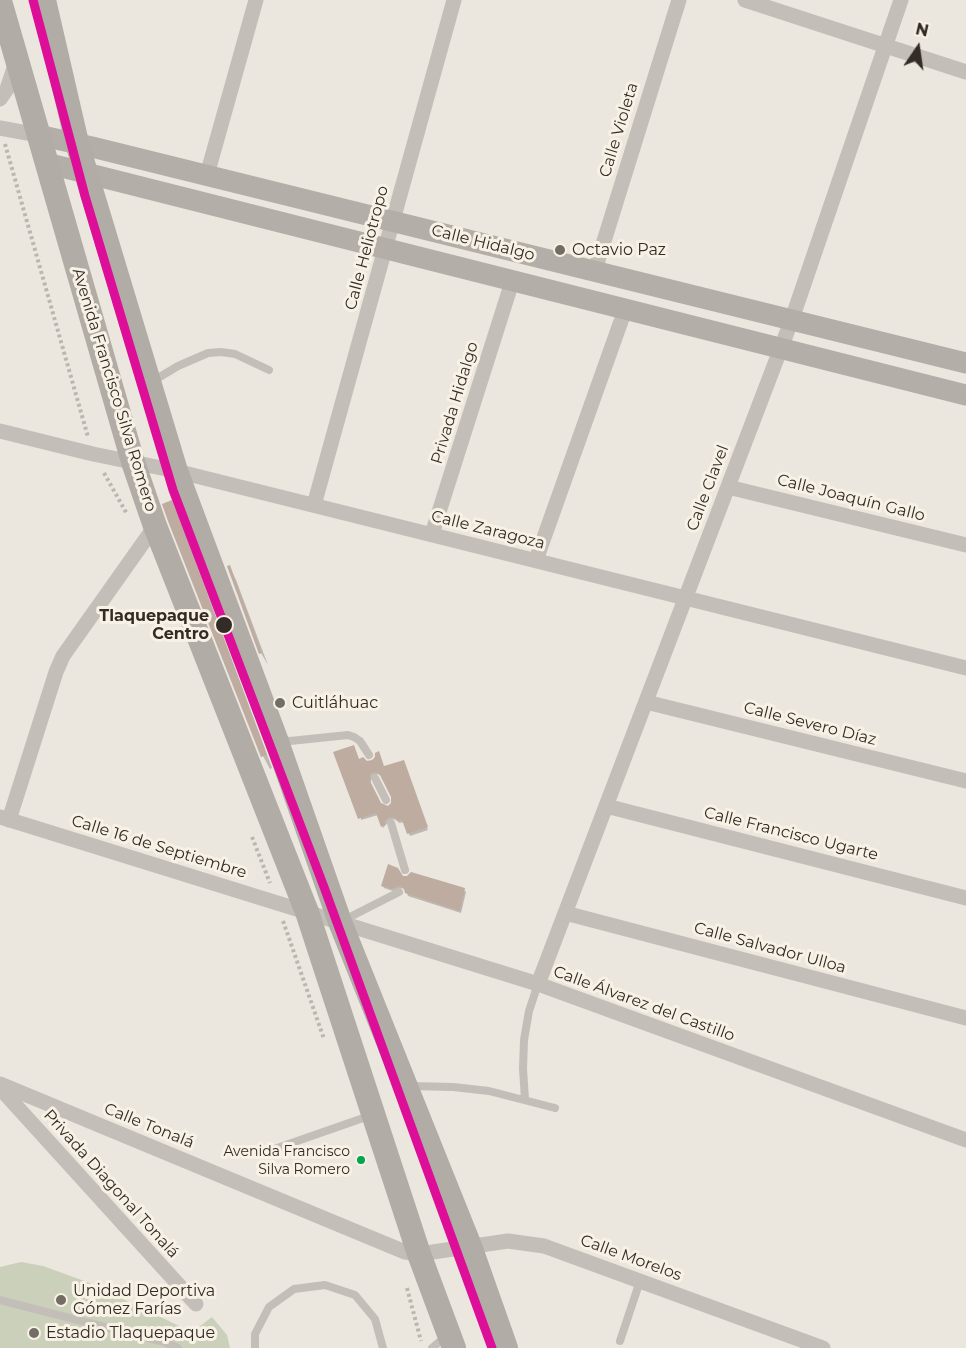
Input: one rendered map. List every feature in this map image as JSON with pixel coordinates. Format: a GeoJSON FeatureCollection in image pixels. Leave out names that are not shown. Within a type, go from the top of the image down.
{"type":"FeatureCollection","features":[{"type":"Feature","properties":{"kind":"main road"},"geometry":{"type":"LineString","coordinates":[[44,0],[77,143],[176,471],[276,739],[340,922],[470,1246],[506,1348]]}},
{"type":"Feature","properties":{"kind":"main road","name":"Avenida Francisco Silva Romero"},"geometry":{"type":"LineString","coordinates":[[0,1],[133,462],[149,534],[307,912],[419,1254],[445,1344]]}},
{"type":"Feature","properties":{"kind":"street"},"geometry":{"type":"LineString","coordinates":[[207,175],[256,0]]}},
{"type":"Feature","properties":{"kind":"street","name":"Calle Heliotropo"},"geometry":{"type":"LineString","coordinates":[[314,505],[454,0]]}},
{"type":"Feature","properties":{"kind":"street","name":"Calle Violeta"},"geometry":{"type":"LineString","coordinates":[[594,270],[679,0]]}},
{"type":"Feature","properties":{"kind":"street"},"geometry":{"type":"LineString","coordinates":[[745,0],[966,72]]}},
{"type":"Feature","properties":{"kind":"street","name":"Calle Clavel"},"geometry":{"type":"LineString","coordinates":[[538,984],[792,319],[901,0]]}},
{"type":"Feature","properties":{"kind":"street"},"geometry":{"type":"LineString","coordinates":[[0,99],[8,88],[16,60]]}},
{"type":"Feature","properties":{"kind":"street","name":"Calle Hidalgo"},"geometry":{"type":"LineString","coordinates":[[0,128],[77,143],[966,363]]}},
{"type":"Feature","properties":{"kind":"street","name":"Calle Hidalgo"},"geometry":{"type":"LineString","coordinates":[[46,163],[966,395]]}},
{"type":"Feature","properties":{"kind":"street","name":"Privada Hidalgo"},"geometry":{"type":"LineString","coordinates":[[432,534],[512,282]]}},
{"type":"Feature","properties":{"kind":"street"},"geometry":{"type":"LineString","coordinates":[[536,560],[624,310]]}},
{"type":"Feature","properties":{"kind":"street","name":"Calle Zaragoza"},"geometry":{"type":"LineString","coordinates":[[0,431],[93,454],[176,471],[966,668]]}},
{"type":"Feature","properties":{"kind":"street","name":"Calle Joaquín Gallo"},"geometry":{"type":"LineString","coordinates":[[728,487],[966,545]]}},
{"type":"Feature","properties":{"kind":"street"},"geometry":{"type":"LineString","coordinates":[[4,818],[63,656],[149,534]]}},
{"type":"Feature","properties":{"kind":"street","name":"Calle Severo Díaz"},"geometry":{"type":"LineString","coordinates":[[646,702],[966,781]]}},
{"type":"Feature","properties":{"kind":"street","name":"Calle Francisco Ugarte"},"geometry":{"type":"LineString","coordinates":[[606,806],[966,898]]}},
{"type":"Feature","properties":{"kind":"street","name":"Calle 16 de Septiembre"},"geometry":{"type":"LineString","coordinates":[[4,818],[307,912]]}},
{"type":"Feature","properties":{"kind":"street","name":"Calle Álvarez del Castillo"},"geometry":{"type":"LineString","coordinates":[[307,912],[538,984],[966,1140]]}},
{"type":"Feature","properties":{"kind":"street","name":"Calle Salvador Ulloa"},"geometry":{"type":"LineString","coordinates":[[565,913],[966,1018]]}},
{"type":"Feature","properties":{"kind":"street","name":"Calle Tonalá"},"geometry":{"type":"LineString","coordinates":[[0,1086],[405,1252],[419,1254]]}},
{"type":"Feature","properties":{"kind":"street","name":"Privada Diagonal Tonalá"},"geometry":{"type":"LineString","coordinates":[[0,1086],[196,1304]]}},
{"type":"Feature","properties":{"kind":"street","name":"Calle Morelos"},"geometry":{"type":"LineString","coordinates":[[419,1254],[508,1241],[544,1246],[822,1348]]}},
{"type":"Feature","properties":{"kind":"lane"},"geometry":{"type":"LineString","coordinates":[[150,384],[178,366],[208,353],[221,351],[235,354],[269,370]]}},
{"type":"Feature","properties":{"kind":"lane"},"geometry":{"type":"LineString","coordinates":[[276,739],[290,741],[354,736],[369,755]]}},
{"type":"Feature","properties":{"kind":"lane"},"geometry":{"type":"LineString","coordinates":[[375,778],[386,800]]}},
{"type":"Feature","properties":{"kind":"lane"},"geometry":{"type":"LineString","coordinates":[[391,823],[405,870]]}},
{"type":"Feature","properties":{"kind":"lane"},"geometry":{"type":"LineString","coordinates":[[340,922],[399,892]]}},
{"type":"Feature","properties":{"kind":"lane"},"geometry":{"type":"LineString","coordinates":[[525,1099],[524,1040],[529,1011],[538,984]]}},
{"type":"Feature","properties":{"kind":"lane"},"geometry":{"type":"LineString","coordinates":[[406,1086],[453,1087],[489,1091],[555,1108]]}},
{"type":"Feature","properties":{"kind":"lane"},"geometry":{"type":"LineString","coordinates":[[260,1154],[373,1114]]}},
{"type":"Feature","properties":{"kind":"lane"},"geometry":{"type":"LineString","coordinates":[[620,1341],[640,1281]]}},
{"type":"Feature","properties":{"kind":"lane"},"geometry":{"type":"LineString","coordinates":[[255,1348],[255,1334],[269,1307],[294,1289],[325,1285],[354,1295],[362,1303],[375,1318],[383,1348]]}},
{"type":"Feature","properties":{"kind":"lane"},"geometry":{"type":"LineString","coordinates":[[0,1300],[164,1342],[178,1348]]}},
{"type":"Feature","properties":{"kind":"path"},"geometry":{"type":"LineString","coordinates":[[0,128],[93,454],[149,534]]}},
{"type":"Feature","properties":{"kind":"path"},"geometry":{"type":"LineString","coordinates":[[252,835],[326,1045]]}},
{"type":"Feature","properties":{"kind":"path"},"geometry":{"type":"LineString","coordinates":[[406,1281],[423,1348]]}},
{"type":"Feature","properties":{"kind":"green space","name":"Unidad Deportiva Gómez Farías"},"geometry":{"type":"Polygon","coordinates":[[[21,1262],[43,1266],[87,1282],[192,1332],[212,1317],[227,1335],[230,1348],[0,1348],[0,1267],[21,1262]]]}},
{"type":"Feature","properties":{"kind":"building"},"geometry":{"type":"Polygon","coordinates":[[[172,500],[267,755],[261,757],[168,521],[162,504],[172,500]]]}},
{"type":"Feature","properties":{"kind":"building"},"geometry":{"type":"Polygon","coordinates":[[[230,565],[262,653],[259,654],[227,566],[230,565]]]}},
{"type":"Feature","properties":{"kind":"building"},"geometry":{"type":"Polygon","coordinates":[[[354,745],[359,759],[363,757],[367,761],[372,760],[375,753],[379,751],[384,766],[404,760],[428,827],[407,834],[402,820],[397,821],[393,817],[389,817],[385,825],[381,827],[376,813],[358,819],[333,752],[354,745]],[[376,772],[370,774],[370,781],[381,803],[388,806],[391,803],[391,797],[380,775],[376,772]]]}},
{"type":"Feature","properties":{"kind":"building"},"geometry":{"type":"Polygon","coordinates":[[[388,864],[398,868],[403,876],[411,872],[465,888],[460,911],[405,893],[400,886],[391,889],[381,886],[388,864]]]}},
{"type":"Feature","properties":{"kind":"transit line"},"geometry":{"type":"LineString","coordinates":[[33,0],[85,196],[173,490],[324,887],[492,1348]]}},
{"type":"Feature","properties":{"kind":"place","name":"Octavio Paz"},"geometry":{"type":"Point","coordinates":[560,250]}},
{"type":"Feature","properties":{"kind":"place","name":"Tlaquepaque Centro"},"geometry":{"type":"Point","coordinates":[224,625]}},
{"type":"Feature","properties":{"kind":"place","name":"Cuitláhuac"},"geometry":{"type":"Point","coordinates":[280,703]}},
{"type":"Feature","properties":{"kind":"place","name":"Avenida Francisco Silva Romero"},"geometry":{"type":"Point","coordinates":[361,1160]}},
{"type":"Feature","properties":{"kind":"place","name":"Unidad Deportiva Gómez Farías"},"geometry":{"type":"Point","coordinates":[61,1300]}},
{"type":"Feature","properties":{"kind":"place","name":"Estadio Tlaquepaque"},"geometry":{"type":"Point","coordinates":[34,1333]}}]}
